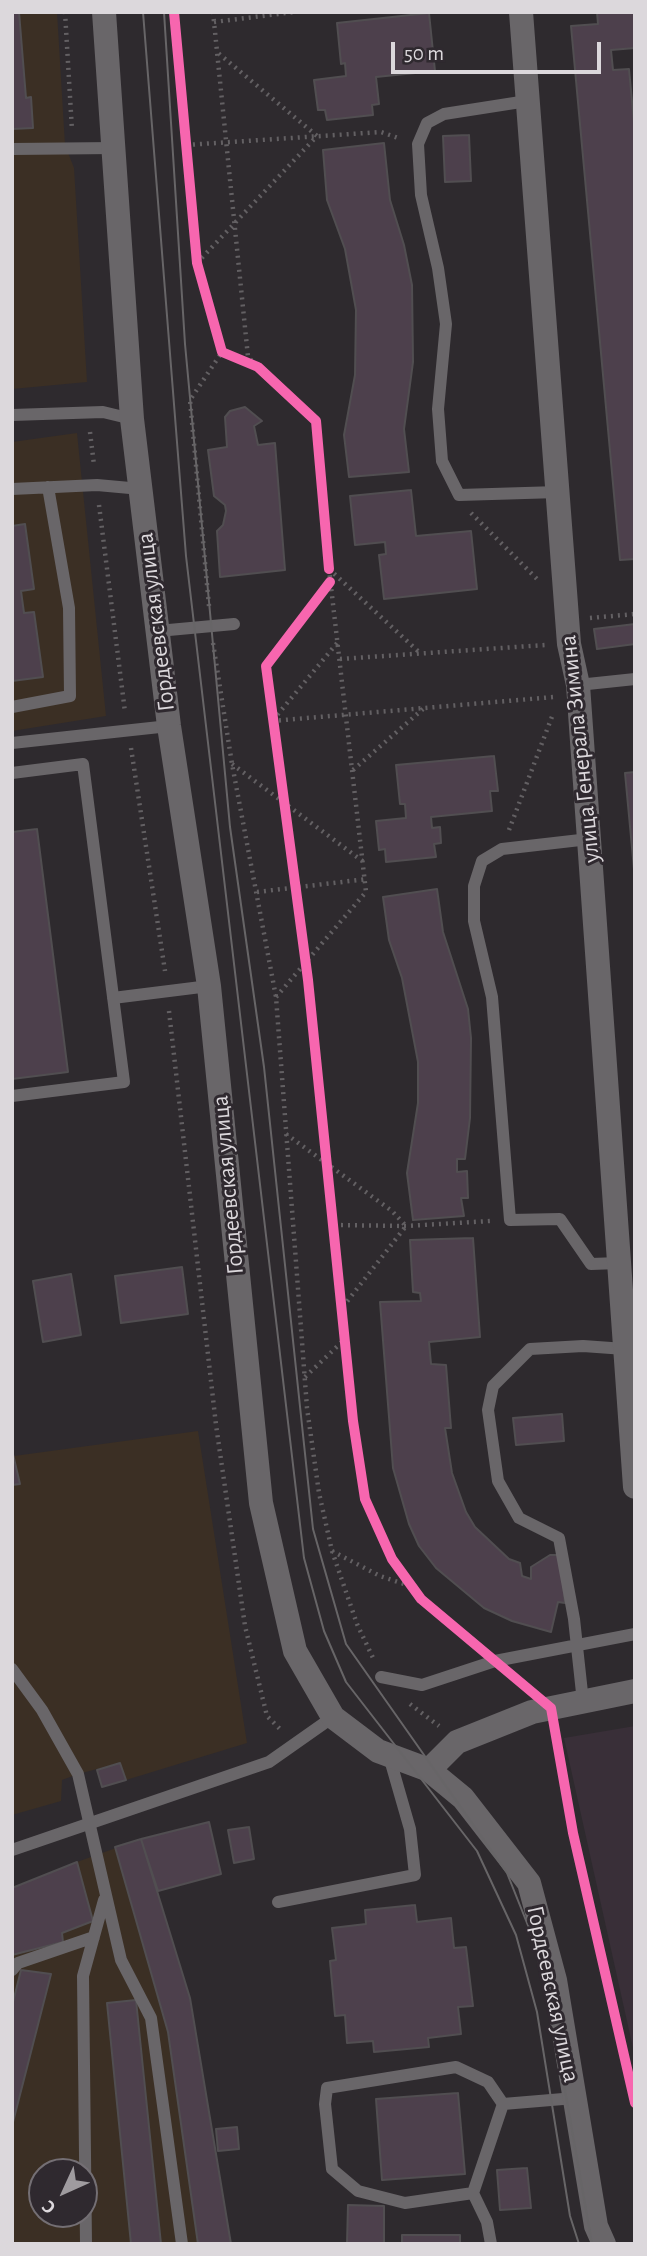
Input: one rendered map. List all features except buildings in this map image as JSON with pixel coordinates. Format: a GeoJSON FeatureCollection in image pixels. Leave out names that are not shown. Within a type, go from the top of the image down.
{"type":"FeatureCollection","features":[{"type":"Feature","properties":{"kind":"street","name":"Гордеевская улица"},"geometry":{"type":"LineString","coordinates":[[104,12],[132,419],[169,726],[209,986],[261,1503],[295,1651],[333,1717],[355,1736],[389,1756],[429,1770],[463,1798],[529,1884],[555,1980],[596,2226],[604,2244]]}},
{"type":"Feature","properties":{"kind":"street","name":"улица Генерала Зимина"},"geometry":{"type":"LineString","coordinates":[[521,12],[567,624],[578,685],[635,1487]]}},
{"type":"Feature","properties":{"kind":"street"},"geometry":{"type":"LineString","coordinates":[[429,1770],[457,1742],[532,1712],[635,1691]]}},
{"type":"Feature","properties":{"kind":"lane"},"geometry":{"type":"LineString","coordinates":[[527,101],[444,114],[427,123],[418,144],[421,195],[438,268],[446,324],[438,409],[442,461],[459,495],[558,492]]}},
{"type":"Feature","properties":{"kind":"lane"},"geometry":{"type":"LineString","coordinates":[[12,149],[74,146],[114,148]]}},
{"type":"Feature","properties":{"kind":"lane"},"geometry":{"type":"LineString","coordinates":[[12,415],[103,412],[132,419]]}},
{"type":"Feature","properties":{"kind":"lane"},"geometry":{"type":"LineString","coordinates":[[12,489],[97,485],[141,489]]}},
{"type":"Feature","properties":{"kind":"lane"},"geometry":{"type":"LineString","coordinates":[[12,708],[70,696],[69,608],[48,487]]}},
{"type":"Feature","properties":{"kind":"lane"},"geometry":{"type":"LineString","coordinates":[[158,631],[234,624]]}},
{"type":"Feature","properties":{"kind":"lane"},"geometry":{"type":"LineString","coordinates":[[578,685],[635,680]]}},
{"type":"Feature","properties":{"kind":"lane"},"geometry":{"type":"LineString","coordinates":[[12,743],[169,726]]}},
{"type":"Feature","properties":{"kind":"lane"},"geometry":{"type":"LineString","coordinates":[[12,773],[83,764],[124,1082],[12,1096]]}},
{"type":"Feature","properties":{"kind":"lane"},"geometry":{"type":"LineString","coordinates":[[589,839],[502,849],[482,861],[474,887],[474,921],[492,996],[510,1220],[560,1219],[591,1264],[619,1263]]}},
{"type":"Feature","properties":{"kind":"lane"},"geometry":{"type":"LineString","coordinates":[[113,998],[209,986]]}},
{"type":"Feature","properties":{"kind":"lane"},"geometry":{"type":"LineString","coordinates":[[583,1702],[559,1538],[519,1518],[498,1481],[488,1410],[493,1386],[530,1349],[583,1346],[625,1349]]}},
{"type":"Feature","properties":{"kind":"lane"},"geometry":{"type":"LineString","coordinates":[[381,1677],[422,1685],[495,1661],[635,1634]]}},
{"type":"Feature","properties":{"kind":"lane"},"geometry":{"type":"LineString","coordinates":[[12,1669],[42,1710],[78,1774],[121,1960],[151,2018],[183,2244]]}},
{"type":"Feature","properties":{"kind":"lane"},"geometry":{"type":"LineString","coordinates":[[12,1850],[269,1762],[333,1717]]}},
{"type":"Feature","properties":{"kind":"lane"},"geometry":{"type":"LineString","coordinates":[[278,1902],[415,1875],[410,1829],[389,1756]]}},
{"type":"Feature","properties":{"kind":"lane"},"geometry":{"type":"LineString","coordinates":[[86,2244],[83,1976],[105,1896]]}},
{"type":"Feature","properties":{"kind":"lane"},"geometry":{"type":"LineString","coordinates":[[12,1970],[18,1963],[94,1937]]}},
{"type":"Feature","properties":{"kind":"lane"},"geometry":{"type":"LineString","coordinates":[[473,2193],[405,2203],[358,2191],[332,2169],[325,2104],[327,2088],[456,2067],[488,2082],[503,2104]]}},
{"type":"Feature","properties":{"kind":"lane"},"geometry":{"type":"LineString","coordinates":[[503,2104],[575,2098]]}},
{"type":"Feature","properties":{"kind":"lane"},"geometry":{"type":"LineString","coordinates":[[491,2244],[487,2222],[473,2193],[503,2104]]}},
{"type":"Feature","properties":{"kind":"path"},"geometry":{"type":"LineString","coordinates":[[65,12],[74,146]]}},
{"type":"Feature","properties":{"kind":"path"},"geometry":{"type":"LineString","coordinates":[[213,12],[248,357],[268,376]]}},
{"type":"Feature","properties":{"kind":"path"},"geometry":{"type":"LineString","coordinates":[[214,23],[294,12]]}},
{"type":"Feature","properties":{"kind":"path"},"geometry":{"type":"LineString","coordinates":[[217,52],[317,136]]}},
{"type":"Feature","properties":{"kind":"path"},"geometry":{"type":"LineString","coordinates":[[185,132],[187,151],[226,143],[380,132],[418,144]]}},
{"type":"Feature","properties":{"kind":"path"},"geometry":{"type":"LineString","coordinates":[[197,262],[317,136]]}},
{"type":"Feature","properties":{"kind":"path"},"geometry":{"type":"LineString","coordinates":[[196,250],[201,275]]}},
{"type":"Feature","properties":{"kind":"path"},"geometry":{"type":"LineString","coordinates":[[218,339],[222,352]]}},
{"type":"Feature","properties":{"kind":"path"},"geometry":{"type":"LineString","coordinates":[[222,352],[258,367]]}},
{"type":"Feature","properties":{"kind":"path"},"geometry":{"type":"LineString","coordinates":[[222,352],[190,400],[211,626],[232,764],[276,997],[304,1378],[319,1493],[332,1551],[357,1625],[381,1677],[457,1742]]}},
{"type":"Feature","properties":{"kind":"path"},"geometry":{"type":"LineString","coordinates":[[103,412],[90,432],[128,729],[167,991],[216,1424],[245,1626],[267,1716],[295,1744]]}},
{"type":"Feature","properties":{"kind":"path"},"geometry":{"type":"LineString","coordinates":[[459,495],[474,517],[567,624]]}},
{"type":"Feature","properties":{"kind":"path"},"geometry":{"type":"LineString","coordinates":[[276,997],[366,892],[367,878],[328,556]]}},
{"type":"Feature","properties":{"kind":"path"},"geometry":{"type":"LineString","coordinates":[[329,569],[421,654]]}},
{"type":"Feature","properties":{"kind":"path"},"geometry":{"type":"LineString","coordinates":[[322,593],[330,582]]}},
{"type":"Feature","properties":{"kind":"path"},"geometry":{"type":"LineString","coordinates":[[340,659],[421,654],[567,624],[635,614]]}},
{"type":"Feature","properties":{"kind":"path"},"geometry":{"type":"LineString","coordinates":[[272,721],[338,642]]}},
{"type":"Feature","properties":{"kind":"path"},"geometry":{"type":"LineString","coordinates":[[272,721],[560,697],[502,849]]}},
{"type":"Feature","properties":{"kind":"path"},"geometry":{"type":"LineString","coordinates":[[271,707],[274,734]]}},
{"type":"Feature","properties":{"kind":"path"},"geometry":{"type":"LineString","coordinates":[[354,770],[424,709]]}},
{"type":"Feature","properties":{"kind":"path"},"geometry":{"type":"LineString","coordinates":[[232,764],[365,864]]}},
{"type":"Feature","properties":{"kind":"path"},"geometry":{"type":"LineString","coordinates":[[282,788],[285,814]]}},
{"type":"Feature","properties":{"kind":"path"},"geometry":{"type":"LineString","coordinates":[[294,875],[297,900]]}},
{"type":"Feature","properties":{"kind":"path"},"geometry":{"type":"LineString","coordinates":[[256,892],[367,878]]}},
{"type":"Feature","properties":{"kind":"path"},"geometry":{"type":"LineString","coordinates":[[304,950],[308,980]]}},
{"type":"Feature","properties":{"kind":"path"},"geometry":{"type":"LineString","coordinates":[[286,1134],[328,1172],[392,1210],[406,1226]]}},
{"type":"Feature","properties":{"kind":"path"},"geometry":{"type":"LineString","coordinates":[[326,1153],[328,1172]]}},
{"type":"Feature","properties":{"kind":"path"},"geometry":{"type":"LineString","coordinates":[[335,1239],[333,1219],[406,1226],[510,1220]]}},
{"type":"Feature","properties":{"kind":"path"},"geometry":{"type":"LineString","coordinates":[[304,1378],[343,1324],[406,1226]]}},
{"type":"Feature","properties":{"kind":"path"},"geometry":{"type":"LineString","coordinates":[[341,1294],[346,1353]]}},
{"type":"Feature","properties":{"kind":"path"},"geometry":{"type":"LineString","coordinates":[[332,1551],[380,1576],[412,1587]]}},
{"type":"Feature","properties":{"kind":"path"},"geometry":{"type":"LineString","coordinates":[[399,1568],[421,1599]]}},
{"type":"Feature","properties":{"kind":"shaded area"},"geometry":{"type":"Polygon","coordinates":[[[12,12],[57,12],[65,145],[74,168],[87,382],[12,389],[12,12]]]}},
{"type":"Feature","properties":{"kind":"shaded area"},"geometry":{"type":"Polygon","coordinates":[[[77,433],[106,716],[12,731],[12,442],[77,433]]]}},
{"type":"Feature","properties":{"kind":"shaded area"},"geometry":{"type":"Polygon","coordinates":[[[198,1431],[247,1743],[126,1780],[120,1763],[78,1774],[62,1780],[61,1801],[12,1815],[12,1450],[14,1456],[198,1431]]]}},
{"type":"Feature","properties":{"kind":"shaded area"},"geometry":{"type":"Polygon","coordinates":[[[635,1726],[635,2057],[564,1738],[635,1726]]]}},
{"type":"Feature","properties":{"kind":"shaded area"},"geometry":{"type":"Polygon","coordinates":[[[141,1839],[190,1998],[231,2244],[12,2244],[12,1955],[63,1942],[62,1933],[93,1921],[77,1862],[141,1839]]]}},
{"type":"Feature","properties":{"kind":"tram line"},"geometry":{"type":"LineString","coordinates":[[143,12],[186,556],[304,1558],[324,1631],[346,1682],[477,1851],[516,1935],[537,2012],[570,2216],[579,2244]]}},
{"type":"Feature","properties":{"kind":"tram line"},"geometry":{"type":"LineString","coordinates":[[164,12],[185,344],[230,827],[264,1067],[313,1529],[346,1644],[507,1873],[531,1933],[546,1982],[592,2244]]}},
{"type":"Feature","properties":{"kind":"cycle path"},"geometry":{"type":"LineString","coordinates":[[174,12],[197,263],[222,352],[258,367],[316,421],[329,569]]}},
{"type":"Feature","properties":{"kind":"cycle path"},"geometry":{"type":"LineString","coordinates":[[330,582],[266,666],[308,980],[353,1421],[365,1499],[392,1559],[421,1599],[551,1708],[573,1833],[635,2103]]}}]}
